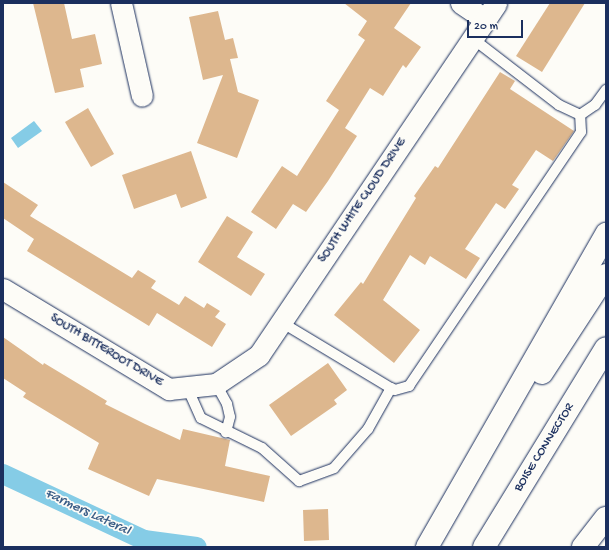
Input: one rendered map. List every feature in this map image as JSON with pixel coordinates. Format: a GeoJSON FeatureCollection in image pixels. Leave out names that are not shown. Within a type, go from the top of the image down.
{"type":"FeatureCollection","features":[{"type":"Feature","properties":{"kind":"highway"},"geometry":{"type":"LineString","coordinates":[[428,547],[606,234]]}},
{"type":"Feature","properties":{"kind":"highway"},"geometry":{"type":"LineString","coordinates":[[428,547],[606,275]]}},
{"type":"Feature","properties":{"kind":"highway","name":"BOISE CONNECTOR"},"geometry":{"type":"LineString","coordinates":[[484,547],[606,348]]}},
{"type":"Feature","properties":{"kind":"highway"},"geometry":{"type":"LineString","coordinates":[[584,547],[606,518]]}},
{"type":"Feature","properties":{"kind":"highway"},"geometry":{"type":"LineString","coordinates":[[593,547],[606,522]]}},
{"type":"Feature","properties":{"kind":"street"},"geometry":{"type":"LineString","coordinates":[[121,3],[142,96]]}},
{"type":"Feature","properties":{"kind":"street"},"geometry":{"type":"LineString","coordinates":[[461,3],[490,11]]}},
{"type":"Feature","properties":{"kind":"street","name":"SOUTH WHITE CLOUD DRIVE"},"geometry":{"type":"LineString","coordinates":[[216,384],[259,355],[490,11]]}},
{"type":"Feature","properties":{"kind":"street","name":"SOUTH BITTEROOT DRIVE"},"geometry":{"type":"LineString","coordinates":[[3,289],[169,388],[216,384]]}},
{"type":"Feature","properties":{"kind":"lane"},"geometry":{"type":"LineString","coordinates":[[472,38],[559,105],[580,115]]}},
{"type":"Feature","properties":{"kind":"lane"},"geometry":{"type":"LineString","coordinates":[[580,115],[595,105],[606,90]]}},
{"type":"Feature","properties":{"kind":"lane"},"geometry":{"type":"LineString","coordinates":[[281,322],[395,390],[409,386],[581,132],[580,115]]}},
{"type":"Feature","properties":{"kind":"lane"},"geometry":{"type":"LineString","coordinates":[[216,384],[227,404],[230,417],[226,432]]}},
{"type":"Feature","properties":{"kind":"lane"},"geometry":{"type":"LineString","coordinates":[[187,387],[201,418],[226,432],[262,448],[299,481],[334,468],[368,429],[391,388]]}},
{"type":"Feature","properties":{"kind":"water"},"geometry":{"type":"Polygon","coordinates":[[[34,121],[42,131],[18,148],[11,138],[34,121]]]}},
{"type":"Feature","properties":{"kind":"building"},"geometry":{"type":"Polygon","coordinates":[[[33,3],[64,3],[72,39],[95,34],[102,64],[80,69],[84,87],[55,93],[33,3]]]}},
{"type":"Feature","properties":{"kind":"building"},"geometry":{"type":"Polygon","coordinates":[[[344,3],[411,3],[394,28],[421,47],[406,68],[403,65],[383,96],[370,88],[345,128],[357,136],[328,181],[306,212],[293,204],[276,229],[251,212],[282,166],[297,176],[339,110],[326,101],[365,40],[358,35],[367,21],[344,3]]]}},
{"type":"Feature","properties":{"kind":"building"},"geometry":{"type":"Polygon","coordinates":[[[550,3],[585,3],[542,72],[516,56],[550,3]]]}},
{"type":"Feature","properties":{"kind":"building"},"geometry":{"type":"Polygon","coordinates":[[[218,11],[225,40],[233,38],[238,58],[230,59],[238,92],[259,100],[237,158],[197,143],[223,75],[203,80],[189,17],[218,11]]]}},
{"type":"Feature","properties":{"kind":"building"},"geometry":{"type":"Polygon","coordinates":[[[500,72],[515,81],[510,89],[574,131],[553,161],[536,150],[512,185],[519,189],[505,209],[496,203],[465,249],[480,258],[466,279],[430,256],[425,265],[410,255],[383,300],[420,330],[394,363],[334,315],[361,282],[363,284],[416,198],[414,196],[435,166],[438,168],[500,72]]]}},
{"type":"Feature","properties":{"kind":"building"},"geometry":{"type":"Polygon","coordinates":[[[88,108],[114,154],[91,167],[65,122],[88,108]]]}},
{"type":"Feature","properties":{"kind":"building"},"geometry":{"type":"Polygon","coordinates":[[[191,151],[207,198],[181,208],[176,194],[134,209],[122,175],[191,151]]]}},
{"type":"Feature","properties":{"kind":"building"},"geometry":{"type":"Polygon","coordinates":[[[3,182],[38,205],[30,216],[132,278],[138,270],[156,281],[151,288],[179,305],[185,296],[204,308],[207,303],[220,311],[215,317],[226,324],[212,347],[157,313],[149,326],[27,251],[34,239],[3,218],[3,182]]]}},
{"type":"Feature","properties":{"kind":"building"},"geometry":{"type":"Polygon","coordinates":[[[227,216],[253,232],[237,257],[265,274],[251,296],[198,262],[227,216]]]}},
{"type":"Feature","properties":{"kind":"building"},"geometry":{"type":"Polygon","coordinates":[[[3,337],[43,365],[44,363],[107,401],[105,404],[180,440],[183,429],[230,440],[225,466],[270,476],[264,502],[157,479],[149,496],[88,469],[99,443],[23,397],[26,393],[3,378],[3,337]]]}},
{"type":"Feature","properties":{"kind":"building"},"geometry":{"type":"Polygon","coordinates":[[[328,363],[347,390],[334,400],[337,404],[291,436],[269,405],[328,363]]]}},
{"type":"Feature","properties":{"kind":"building"},"geometry":{"type":"Polygon","coordinates":[[[328,509],[329,540],[304,541],[303,510],[328,509]]]}},
{"type":"Feature","properties":{"kind":"waterway","name":"Farmers Lateral"},"geometry":{"type":"LineString","coordinates":[[3,474],[144,540],[197,547]]}}]}
